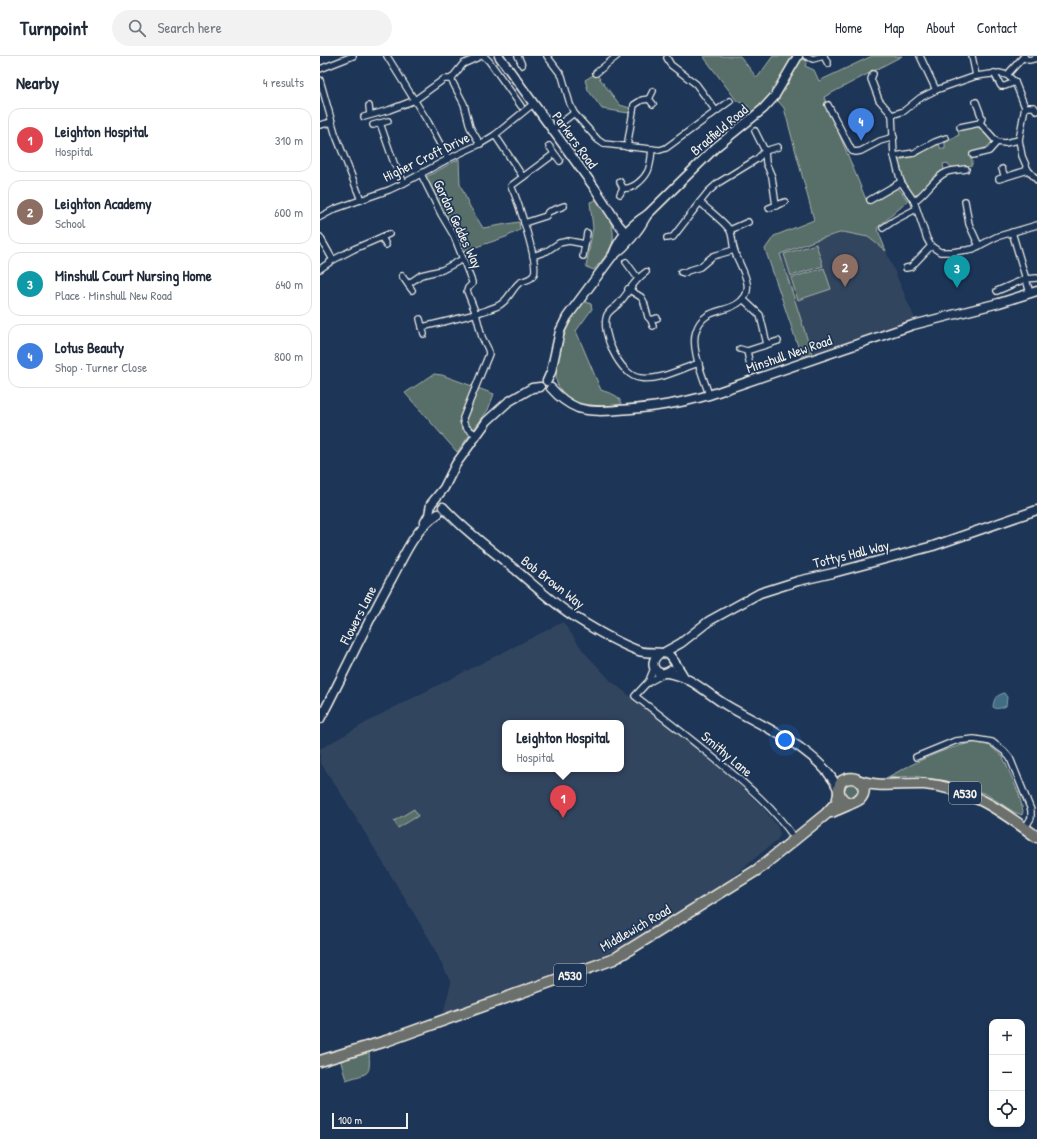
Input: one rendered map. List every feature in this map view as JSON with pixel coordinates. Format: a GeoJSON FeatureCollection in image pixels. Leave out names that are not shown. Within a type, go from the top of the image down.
{"type":"FeatureCollection","features":[{"type":"Feature","properties":{"kind":"highway"},"geometry":{"type":"LineString","coordinates":[[854,778],[860,781],[863,788],[863,794],[859,800],[852,803],[844,800],[839,792],[841,783],[847,779],[854,778]]}},
{"type":"Feature","properties":{"kind":"highway","name":"A530"},"geometry":{"type":"LineString","coordinates":[[860,781],[874,785],[920,784],[957,790],[988,804],[1037,836]]}},
{"type":"Feature","properties":{"kind":"highway","name":"A530"},"geometry":{"type":"LineString","coordinates":[[863,794],[882,785]]}},
{"type":"Feature","properties":{"kind":"highway","name":"Middlewich Road"},"geometry":{"type":"LineString","coordinates":[[320,1062],[386,1041],[614,959],[757,870],[826,814],[837,802],[839,792]]}},
{"type":"Feature","properties":{"kind":"highway","name":"Middlewich Road"},"geometry":{"type":"LineString","coordinates":[[826,814],[852,803]]}},
{"type":"Feature","properties":{"kind":"street"},"geometry":{"type":"LineString","coordinates":[[320,69],[353,56]]}},
{"type":"Feature","properties":{"kind":"street"},"geometry":{"type":"LineString","coordinates":[[387,56],[428,122],[431,135],[448,159]]}},
{"type":"Feature","properties":{"kind":"street"},"geometry":{"type":"LineString","coordinates":[[369,106],[367,116],[389,110],[414,100],[444,79],[450,78],[463,64],[482,56],[489,60],[521,106]]}},
{"type":"Feature","properties":{"kind":"street","name":"Parkers Road"},"geometry":{"type":"LineString","coordinates":[[499,56],[628,236]]}},
{"type":"Feature","properties":{"kind":"street"},"geometry":{"type":"LineString","coordinates":[[518,56],[522,65]]}},
{"type":"Feature","properties":{"kind":"street"},"geometry":{"type":"LineString","coordinates":[[547,56],[562,76],[574,113],[598,140],[604,144],[660,150],[666,148],[730,100]]}},
{"type":"Feature","properties":{"kind":"street"},"geometry":{"type":"LineString","coordinates":[[606,56],[611,61]]}},
{"type":"Feature","properties":{"kind":"street"},"geometry":{"type":"LineString","coordinates":[[596,73],[617,56]]}},
{"type":"Feature","properties":{"kind":"street","name":"Bradfield Road"},"geometry":{"type":"LineString","coordinates":[[549,385],[560,331],[565,321],[613,255],[621,249],[628,236],[642,225],[647,215],[716,147],[763,109],[774,97],[798,56]]}},
{"type":"Feature","properties":{"kind":"street"},"geometry":{"type":"LineString","coordinates":[[806,56],[813,59],[824,56],[828,64]]}},
{"type":"Feature","properties":{"kind":"street"},"geometry":{"type":"LineString","coordinates":[[920,56],[936,90]]}},
{"type":"Feature","properties":{"kind":"street"},"geometry":{"type":"LineString","coordinates":[[972,56],[976,76]]}},
{"type":"Feature","properties":{"kind":"street"},"geometry":{"type":"LineString","coordinates":[[1007,75],[1024,57],[1029,60],[1037,58]]}},
{"type":"Feature","properties":{"kind":"street"},"geometry":{"type":"LineString","coordinates":[[667,58],[671,65],[696,84],[716,111]]}},
{"type":"Feature","properties":{"kind":"street"},"geometry":{"type":"LineString","coordinates":[[892,115],[904,111],[920,98],[936,90],[976,76],[994,73],[1007,75],[1015,82],[1025,107],[1019,140],[1022,156],[1028,170],[1037,180]]}},
{"type":"Feature","properties":{"kind":"street"},"geometry":{"type":"LineString","coordinates":[[994,73],[1001,86],[1015,82]]}},
{"type":"Feature","properties":{"kind":"street"},"geometry":{"type":"LineString","coordinates":[[874,74],[871,79],[878,100],[892,115],[894,156],[901,182],[914,201],[927,239],[931,246],[940,252],[967,250],[979,246],[991,239],[1037,225]]}},
{"type":"Feature","properties":{"kind":"street"},"geometry":{"type":"LineString","coordinates":[[450,78],[464,104],[470,127],[480,144]]}},
{"type":"Feature","properties":{"kind":"street"},"geometry":{"type":"LineString","coordinates":[[320,80],[332,122],[361,200]]}},
{"type":"Feature","properties":{"kind":"street"},"geometry":{"type":"LineString","coordinates":[[649,99],[653,91]]}},
{"type":"Feature","properties":{"kind":"street"},"geometry":{"type":"LineString","coordinates":[[627,147],[634,105],[642,100],[649,99]]}},
{"type":"Feature","properties":{"kind":"street"},"geometry":{"type":"LineString","coordinates":[[649,99],[653,104]]}},
{"type":"Feature","properties":{"kind":"street"},"geometry":{"type":"LineString","coordinates":[[976,102],[982,118],[980,123]]}},
{"type":"Feature","properties":{"kind":"street","name":"Higher Croft Drive"},"geometry":{"type":"LineString","coordinates":[[320,217],[335,209],[404,183],[448,159],[480,144],[495,135],[533,104]]}},
{"type":"Feature","properties":{"kind":"street"},"geometry":{"type":"LineString","coordinates":[[828,105],[852,150],[856,152],[880,141],[894,137]]}},
{"type":"Feature","properties":{"kind":"street"},"geometry":{"type":"LineString","coordinates":[[1025,107],[1036,107]]}},
{"type":"Feature","properties":{"kind":"street"},"geometry":{"type":"LineString","coordinates":[[552,130],[574,113]]}},
{"type":"Feature","properties":{"kind":"street"},"geometry":{"type":"LineString","coordinates":[[373,125],[388,121]]}},
{"type":"Feature","properties":{"kind":"street"},"geometry":{"type":"LineString","coordinates":[[320,125],[332,122]]}},
{"type":"Feature","properties":{"kind":"street"},"geometry":{"type":"LineString","coordinates":[[380,123],[394,163],[404,183]]}},
{"type":"Feature","properties":{"kind":"street"},"geometry":{"type":"LineString","coordinates":[[980,123],[997,142],[1005,143],[1019,140]]}},
{"type":"Feature","properties":{"kind":"street"},"geometry":{"type":"LineString","coordinates":[[960,127],[980,123]]}},
{"type":"Feature","properties":{"kind":"street"},"geometry":{"type":"LineString","coordinates":[[755,131],[765,151],[766,163],[772,177],[776,206]]}},
{"type":"Feature","properties":{"kind":"street"},"geometry":{"type":"LineString","coordinates":[[495,135],[523,177]]}},
{"type":"Feature","properties":{"kind":"street"},"geometry":{"type":"LineString","coordinates":[[894,156],[914,153],[943,139],[942,147]]}},
{"type":"Feature","properties":{"kind":"street"},"geometry":{"type":"LineString","coordinates":[[973,155],[989,150],[997,142]]}},
{"type":"Feature","properties":{"kind":"street"},"geometry":{"type":"LineString","coordinates":[[549,146],[560,161]]}},
{"type":"Feature","properties":{"kind":"street"},"geometry":{"type":"LineString","coordinates":[[672,239],[708,192],[718,183],[757,159],[765,151],[778,146]]}},
{"type":"Feature","properties":{"kind":"street"},"geometry":{"type":"LineString","coordinates":[[620,194],[622,185],[633,187],[647,172],[652,149]]}},
{"type":"Feature","properties":{"kind":"street"},"geometry":{"type":"LineString","coordinates":[[422,327],[476,314],[498,306],[504,302],[515,287],[521,282],[532,277],[535,273],[533,256],[517,199],[511,186],[554,154]]}},
{"type":"Feature","properties":{"kind":"street"},"geometry":{"type":"LineString","coordinates":[[914,201],[919,198],[946,170],[966,169]]}},
{"type":"Feature","properties":{"kind":"street"},"geometry":{"type":"LineString","coordinates":[[1002,169],[1005,177]]}},
{"type":"Feature","properties":{"kind":"street"},"geometry":{"type":"LineString","coordinates":[[999,179],[1028,170]]}},
{"type":"Feature","properties":{"kind":"street","name":"Gordon Geddes Way"},"geometry":{"type":"LineString","coordinates":[[421,174],[454,236],[472,282],[467,291],[489,354],[463,418],[465,428],[477,435]]}},
{"type":"Feature","properties":{"kind":"street"},"geometry":{"type":"LineString","coordinates":[[870,200],[901,182]]}},
{"type":"Feature","properties":{"kind":"street"},"geometry":{"type":"LineString","coordinates":[[965,201],[972,232],[979,246]]}},
{"type":"Feature","properties":{"kind":"street"},"geometry":{"type":"LineString","coordinates":[[700,202],[730,230],[734,250],[745,273],[747,282],[746,292],[743,299],[736,305],[709,314],[697,328],[694,340],[695,348],[709,395]]}},
{"type":"Feature","properties":{"kind":"street"},"geometry":{"type":"LineString","coordinates":[[769,208],[784,202]]}},
{"type":"Feature","properties":{"kind":"street"},"geometry":{"type":"LineString","coordinates":[[524,223],[546,216],[548,212],[564,206]]}},
{"type":"Feature","properties":{"kind":"street"},"geometry":{"type":"LineString","coordinates":[[883,228],[916,209]]}},
{"type":"Feature","properties":{"kind":"street"},"geometry":{"type":"LineString","coordinates":[[730,230],[748,222]]}},
{"type":"Feature","properties":{"kind":"street"},"geometry":{"type":"LineString","coordinates":[[1012,232],[1025,279],[1033,292]]}},
{"type":"Feature","properties":{"kind":"street"},"geometry":{"type":"LineString","coordinates":[[583,256],[587,233]]}},
{"type":"Feature","properties":{"kind":"street"},"geometry":{"type":"LineString","coordinates":[[320,269],[354,249],[390,234]]}},
{"type":"Feature","properties":{"kind":"street"},"geometry":{"type":"LineString","coordinates":[[320,236],[333,260]]}},
{"type":"Feature","properties":{"kind":"street"},"geometry":{"type":"LineString","coordinates":[[382,237],[386,245]]}},
{"type":"Feature","properties":{"kind":"street"},"geometry":{"type":"LineString","coordinates":[[533,256],[547,251],[564,242],[569,241],[585,244]]}},
{"type":"Feature","properties":{"kind":"street"},"geometry":{"type":"LineString","coordinates":[[910,269],[931,246]]}},
{"type":"Feature","properties":{"kind":"street"},"geometry":{"type":"LineString","coordinates":[[684,274],[687,271],[700,267],[713,256],[734,250]]}},
{"type":"Feature","properties":{"kind":"street"},"geometry":{"type":"LineString","coordinates":[[408,284],[421,275],[442,270],[463,259]]}},
{"type":"Feature","properties":{"kind":"street"},"geometry":{"type":"LineString","coordinates":[[626,262],[637,277]]}},
{"type":"Feature","properties":{"kind":"street"},"geometry":{"type":"LineString","coordinates":[[646,272],[637,277],[620,303],[609,312],[606,322],[610,345],[625,370],[633,376],[639,378],[653,378],[699,363]]}},
{"type":"Feature","properties":{"kind":"street"},"geometry":{"type":"LineString","coordinates":[[402,276],[412,290]]}},
{"type":"Feature","properties":{"kind":"street"},"geometry":{"type":"LineString","coordinates":[[997,291],[1006,285],[1025,279],[1037,278]]}},
{"type":"Feature","properties":{"kind":"street"},"geometry":{"type":"LineString","coordinates":[[628,289],[641,297],[648,317],[654,321]]}},
{"type":"Feature","properties":{"kind":"street","name":"Minshull New Road"},"geometry":{"type":"LineString","coordinates":[[549,385],[570,404],[577,407],[604,411],[657,407],[678,403],[709,395],[913,325],[1033,292]]}},
{"type":"Feature","properties":{"kind":"street"},"geometry":{"type":"LineString","coordinates":[[743,299],[760,315],[767,344]]}},
{"type":"Feature","properties":{"kind":"street"},"geometry":{"type":"LineString","coordinates":[[420,319],[424,334]]}},
{"type":"Feature","properties":{"kind":"street"},"geometry":{"type":"LineString","coordinates":[[740,350],[747,351],[778,341]]}},
{"type":"Feature","properties":{"kind":"street"},"geometry":{"type":"LineString","coordinates":[[747,351],[750,366]]}},
{"type":"Feature","properties":{"kind":"street"},"geometry":{"type":"LineString","coordinates":[[440,510],[433,513],[430,510],[430,505],[444,488],[456,464],[487,421],[508,402],[532,388],[540,387],[542,382],[549,385]]}},
{"type":"Feature","properties":{"kind":"street"},"geometry":{"type":"LineString","coordinates":[[440,510],[444,488]]}},
{"type":"Feature","properties":{"kind":"street"},"geometry":{"type":"LineString","coordinates":[[434,502],[439,502],[440,510]]}},
{"type":"Feature","properties":{"kind":"street","name":"Flowers Lane"},"geometry":{"type":"LineString","coordinates":[[424,525],[430,510]]}},
{"type":"Feature","properties":{"kind":"street","name":"Bob Brown Way"},"geometry":{"type":"LineString","coordinates":[[440,510],[457,521],[570,614],[611,638],[641,652],[661,653]]}},
{"type":"Feature","properties":{"kind":"street","name":"Flowers Lane"},"geometry":{"type":"LineString","coordinates":[[320,719],[344,674],[372,613],[411,542],[424,525],[440,510]]}},
{"type":"Feature","properties":{"kind":"street","name":"Tottys Hall Way"},"geometry":{"type":"LineString","coordinates":[[661,653],[681,643],[709,621],[760,593],[798,581],[834,573],[933,546],[1037,510]]}},
{"type":"Feature","properties":{"kind":"street","name":"Tottys Hall Way"},"geometry":{"type":"LineString","coordinates":[[673,661],[681,643]]}},
{"type":"Feature","properties":{"kind":"street","name":"Bob Brown Way"},"geometry":{"type":"LineString","coordinates":[[641,652],[653,666]]}},
{"type":"Feature","properties":{"kind":"street"},"geometry":{"type":"LineString","coordinates":[[648,683],[655,657],[661,653],[671,656],[684,677],[726,705],[768,727],[808,753],[828,772],[839,778],[847,779]]}},
{"type":"Feature","properties":{"kind":"street"},"geometry":{"type":"LineString","coordinates":[[648,683],[666,674],[673,667],[673,661]]}},
{"type":"Feature","properties":{"kind":"street"},"geometry":{"type":"LineString","coordinates":[[653,666],[659,673],[684,677]]}},
{"type":"Feature","properties":{"kind":"street","name":"Smithy Lane"},"geometry":{"type":"LineString","coordinates":[[648,683],[635,696],[692,740],[746,785],[786,825],[795,839]]}},
{"type":"Feature","properties":{"kind":"street"},"geometry":{"type":"LineString","coordinates":[[916,758],[955,741],[969,739],[982,739],[1000,746],[1010,758],[1031,810],[1032,815],[1026,828]]}},
{"type":"Feature","properties":{"kind":"street"},"geometry":{"type":"LineString","coordinates":[[828,772],[839,792]]}},
{"type":"Feature","properties":{"kind":"shaded area"},"geometry":{"type":"Polygon","coordinates":[[[843,232],[868,237],[886,251],[915,319],[812,354],[779,254],[816,240],[843,232]]]}},
{"type":"Feature","properties":{"kind":"shaded area"},"geometry":{"type":"Polygon","coordinates":[[[563,622],[584,652],[612,682],[725,771],[764,809],[777,826],[780,834],[778,839],[718,889],[627,945],[589,962],[512,988],[443,1014],[451,983],[430,940],[342,795],[320,762],[320,749],[385,712],[563,622]]]}},
{"type":"Feature","properties":{"kind":"shaded area"},"geometry":{"type":"Polygon","coordinates":[[[1004,693],[1007,697],[1006,706],[998,709],[993,707],[996,698],[1004,693]]]}},
{"type":"Feature","properties":{"kind":"green space"},"geometry":{"type":"Polygon","coordinates":[[[703,56],[740,56],[757,78],[773,56],[794,56],[776,87],[758,110],[716,143],[739,123],[748,106],[737,101],[703,56]]]}},
{"type":"Feature","properties":{"kind":"green space"},"geometry":{"type":"Polygon","coordinates":[[[872,56],[902,56],[824,97],[867,202],[897,186],[908,201],[877,228],[886,251],[868,237],[843,232],[816,240],[780,254],[812,354],[802,358],[765,249],[774,236],[814,220],[784,108],[778,101],[780,93],[802,59],[807,61],[805,66],[814,70],[819,81],[872,56]]]}},
{"type":"Feature","properties":{"kind":"green space"},"geometry":{"type":"Polygon","coordinates":[[[595,74],[620,105],[630,108],[629,113],[602,109],[588,90],[585,80],[595,74]]]}},
{"type":"Feature","properties":{"kind":"green space"},"geometry":{"type":"Polygon","coordinates":[[[967,127],[981,127],[993,143],[988,149],[972,153],[972,165],[956,168],[947,163],[943,164],[944,170],[942,173],[916,197],[914,196],[901,174],[899,160],[919,155],[934,144],[939,144],[941,149],[945,149],[946,141],[959,135],[958,132],[967,127]]]}},
{"type":"Feature","properties":{"kind":"green space"},"geometry":{"type":"Polygon","coordinates":[[[459,159],[460,184],[469,205],[483,228],[519,222],[520,230],[506,237],[464,251],[426,177],[459,159]]]}},
{"type":"Feature","properties":{"kind":"green space"},"geometry":{"type":"Polygon","coordinates":[[[598,199],[610,220],[613,238],[609,251],[594,270],[586,267],[593,228],[590,202],[598,199]]]}},
{"type":"Feature","properties":{"kind":"green space"},"geometry":{"type":"Polygon","coordinates":[[[816,244],[823,266],[791,276],[784,254],[816,244]]]}},
{"type":"Feature","properties":{"kind":"green space"},"geometry":{"type":"Polygon","coordinates":[[[824,268],[831,289],[798,300],[791,278],[824,268]]]}},
{"type":"Feature","properties":{"kind":"green space"},"geometry":{"type":"Polygon","coordinates":[[[586,302],[591,304],[592,309],[576,331],[601,390],[617,397],[622,406],[597,407],[582,405],[567,397],[557,383],[556,370],[565,334],[574,314],[582,303],[586,302]]]}},
{"type":"Feature","properties":{"kind":"green space"},"geometry":{"type":"Polygon","coordinates":[[[434,374],[442,375],[494,394],[488,410],[457,452],[405,393],[434,374]]]}},
{"type":"Feature","properties":{"kind":"green space"},"geometry":{"type":"Polygon","coordinates":[[[979,742],[990,746],[1003,757],[1019,794],[1023,811],[1022,815],[1014,812],[986,794],[947,781],[913,776],[886,778],[943,751],[979,742]]]}},
{"type":"Feature","properties":{"kind":"green space"},"geometry":{"type":"Polygon","coordinates":[[[856,782],[860,790],[857,798],[845,798],[842,786],[844,784],[856,782]]]}},
{"type":"Feature","properties":{"kind":"green space"},"geometry":{"type":"Polygon","coordinates":[[[414,809],[418,816],[398,828],[394,821],[414,809]]]}},
{"type":"Feature","properties":{"kind":"green space"},"geometry":{"type":"Polygon","coordinates":[[[369,1050],[369,1069],[367,1072],[360,1076],[346,1080],[340,1059],[369,1050]]]}},
{"type":"Feature","properties":{"kind":"place","name":"Lotus Beauty"},"geometry":{"type":"Point","coordinates":[861,141]}},
{"type":"Feature","properties":{"kind":"place","name":"Leighton Academy"},"geometry":{"type":"Point","coordinates":[845,287]}},
{"type":"Feature","properties":{"kind":"place","name":"Minshull Court Nursing Home"},"geometry":{"type":"Point","coordinates":[957,288]}},
{"type":"Feature","properties":{"kind":"place","name":"Leighton Hospital"},"geometry":{"type":"Point","coordinates":[563,818]}}]}
